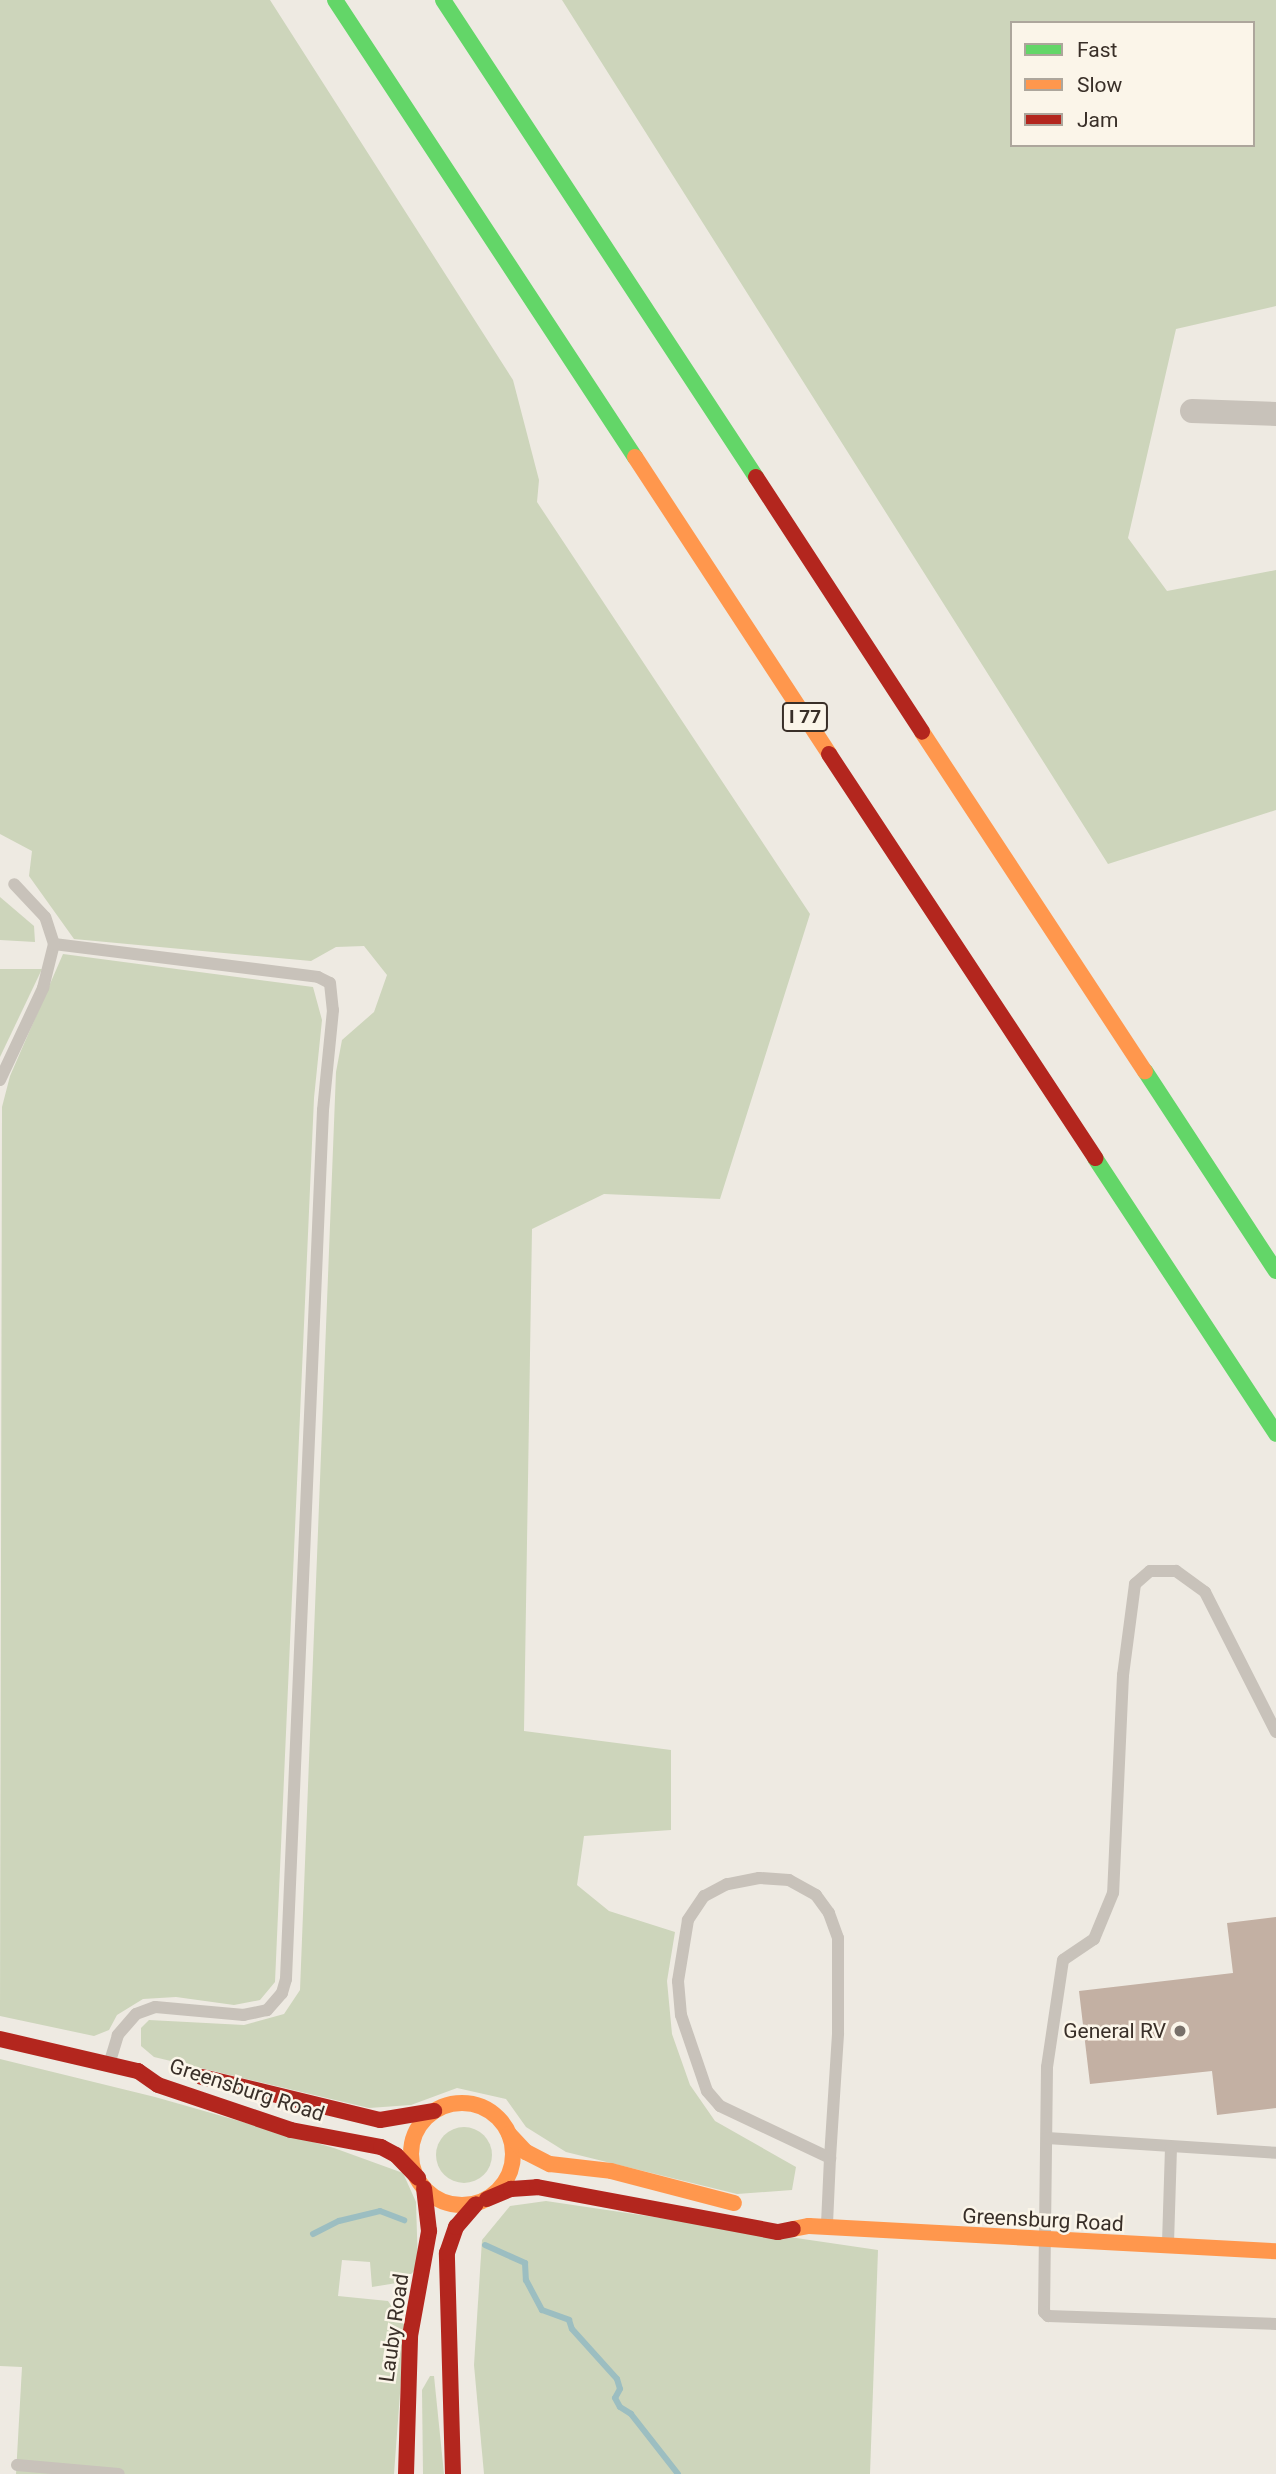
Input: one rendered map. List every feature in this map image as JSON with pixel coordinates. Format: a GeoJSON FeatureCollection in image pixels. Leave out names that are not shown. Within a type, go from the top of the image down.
{"type":"FeatureCollection","features":[{"type":"Feature","properties":{"kind":"main road","name":"I 77"},"geometry":{"type":"LineString","coordinates":[[335,0],[1276,1434]]}},
{"type":"Feature","properties":{"kind":"main road"},"geometry":{"type":"LineString","coordinates":[[443,0],[1276,1271]]}},
{"type":"Feature","properties":{"kind":"main road","name":"Greensburg Road"},"geometry":{"type":"LineString","coordinates":[[0,2039],[138,2071],[158,2085],[290,2130],[381,2147],[396,2155],[421,2183]]}},
{"type":"Feature","properties":{"kind":"main road","name":"Greensburg Road"},"geometry":{"type":"LineString","coordinates":[[138,2071],[161,2067]]}},
{"type":"Feature","properties":{"kind":"main road","name":"Greensburg Road"},"geometry":{"type":"LineString","coordinates":[[187,2073],[380,2120],[434,2111]]}},
{"type":"Feature","properties":{"kind":"main road"},"geometry":{"type":"LineString","coordinates":[[481,2202],[448,2203],[421,2183],[414,2142],[434,2111],[456,2104],[480,2106],[497,2118],[526,2152],[550,2164],[611,2171],[747,2205]]}},
{"type":"Feature","properties":{"kind":"main road"},"geometry":{"type":"LineString","coordinates":[[453,2474],[447,2253],[456,2227],[510,2172],[509,2134]]}},
{"type":"Feature","properties":{"kind":"main road","name":"Lauby Road"},"geometry":{"type":"LineString","coordinates":[[406,2474],[410,2336],[429,2231],[421,2183]]}},
{"type":"Feature","properties":{"kind":"main road","name":"Greensburg Road"},"geometry":{"type":"LineString","coordinates":[[481,2202],[512,2189],[545,2187],[778,2232],[809,2226],[1044,2241],[1276,2251]]}},
{"type":"Feature","properties":{"kind":"main road","name":"Greensburg Road"},"geometry":{"type":"LineString","coordinates":[[780,2212],[809,2226]]}},
{"type":"Feature","properties":{"kind":"street"},"geometry":{"type":"LineString","coordinates":[[1192,411],[1276,414]]}},
{"type":"Feature","properties":{"kind":"lane"},"geometry":{"type":"LineString","coordinates":[[0,1080],[43,988],[54,944],[45,916],[14,884]]}},
{"type":"Feature","properties":{"kind":"lane"},"geometry":{"type":"LineString","coordinates":[[54,944],[318,977],[330,984],[333,1010],[323,1110],[286,1979],[282,1993],[267,2010],[256,2012],[155,2007],[136,2014],[118,2035],[109,2064]]}},
{"type":"Feature","properties":{"kind":"lane"},"geometry":{"type":"LineString","coordinates":[[1276,1732],[1205,1592],[1176,1571],[1150,1570],[1135,1584],[1123,1675],[1113,1893],[1094,1940],[1063,1960],[1047,2067],[1044,2241],[1044,2312],[1048,2316],[1276,2324]]}},
{"type":"Feature","properties":{"kind":"lane"},"geometry":{"type":"LineString","coordinates":[[826,2228],[831,2158],[838,1938],[830,1913],[816,1895],[789,1880],[759,1878],[727,1884],[704,1896],[688,1920],[678,1981],[681,2015],[707,2091],[720,2106],[831,2158]]}},
{"type":"Feature","properties":{"kind":"lane"},"geometry":{"type":"LineString","coordinates":[[1047,2138],[1276,2153]]}},
{"type":"Feature","properties":{"kind":"lane"},"geometry":{"type":"LineString","coordinates":[[1168,2247],[1171,2148]]}},
{"type":"Feature","properties":{"kind":"lane"},"geometry":{"type":"LineString","coordinates":[[17,2465],[119,2474]]}},
{"type":"Feature","properties":{"kind":"green space"},"geometry":{"type":"Polygon","coordinates":[[[0,0],[270,0],[513,380],[539,480],[537,502],[810,914],[720,1199],[604,1194],[532,1229],[524,1731],[671,1750],[671,1830],[584,1836],[577,1885],[609,1911],[675,1932],[667,1981],[672,2034],[690,2085],[715,2121],[796,2167],[792,2190],[737,2194],[566,2152],[526,2127],[506,2099],[457,2088],[411,2105],[369,2108],[154,2057],[141,2046],[141,2028],[149,2020],[244,2025],[284,2014],[300,1990],[336,1072],[342,1040],[374,1012],[387,975],[364,946],[336,947],[311,961],[74,939],[29,876],[32,851],[0,834],[0,0]]]}},
{"type":"Feature","properties":{"kind":"green space"},"geometry":{"type":"Polygon","coordinates":[[[562,0],[1276,0],[1276,306],[1176,329],[1128,538],[1167,591],[1276,570],[1276,810],[1108,864],[562,0]]]}},
{"type":"Feature","properties":{"kind":"green space"},"geometry":{"type":"Polygon","coordinates":[[[0,897],[34,926],[35,942],[0,940],[0,897]]]}},
{"type":"Feature","properties":{"kind":"green space"},"geometry":{"type":"Polygon","coordinates":[[[63,954],[313,987],[322,1020],[314,1098],[275,1982],[260,2000],[234,2005],[176,1997],[143,1999],[117,2015],[109,2030],[94,2036],[0,2016],[2,1107],[10,1076],[63,954]]]}},
{"type":"Feature","properties":{"kind":"green space"},"geometry":{"type":"Polygon","coordinates":[[[0,969],[42,969],[0,1057],[0,969]]]}},
{"type":"Feature","properties":{"kind":"green space"},"geometry":{"type":"Polygon","coordinates":[[[0,2059],[155,2097],[334,2148],[403,2173],[416,2202],[418,2267],[403,2282],[372,2287],[370,2262],[342,2260],[338,2296],[388,2301],[405,2326],[394,2474],[16,2474],[22,2367],[0,2366],[0,2059]]]}},
{"type":"Feature","properties":{"kind":"green space"},"geometry":{"type":"Polygon","coordinates":[[[458,2127],[470,2127],[480,2131],[488,2139],[492,2155],[488,2171],[480,2179],[470,2183],[458,2183],[448,2179],[440,2171],[436,2161],[436,2149],[440,2139],[448,2131],[458,2127]]]}},
{"type":"Feature","properties":{"kind":"green space"},"geometry":{"type":"Polygon","coordinates":[[[546,2201],[878,2250],[870,2474],[484,2474],[474,2365],[482,2240],[510,2206],[546,2201]]]}},
{"type":"Feature","properties":{"kind":"green space"},"geometry":{"type":"Polygon","coordinates":[[[430,2376],[434,2376],[444,2474],[423,2474],[422,2390],[430,2376]]]}},
{"type":"Feature","properties":{"kind":"building","name":"General RV"},"geometry":{"type":"Polygon","coordinates":[[[1276,1917],[1276,2108],[1217,2115],[1212,2071],[1090,2084],[1079,1991],[1233,1973],[1227,1923],[1276,1917]]]}},
{"type":"Feature","properties":{"kind":"waterway"},"geometry":{"type":"LineString","coordinates":[[313,2234],[339,2221],[380,2211],[404,2220]]}},
{"type":"Feature","properties":{"kind":"waterway"},"geometry":{"type":"LineString","coordinates":[[485,2245],[525,2263],[526,2280],[542,2310],[569,2320],[572,2329],[617,2379],[620,2389],[615,2398],[620,2407],[631,2414],[678,2474]]}},
{"type":"Feature","properties":{"kind":"traffic: fast"},"geometry":{"type":"LineString","coordinates":[[335,0],[635,457]]}},
{"type":"Feature","properties":{"kind":"traffic: fast"},"geometry":{"type":"LineString","coordinates":[[443,0],[756,477]]}},
{"type":"Feature","properties":{"kind":"traffic: fast"},"geometry":{"type":"LineString","coordinates":[[1145,1071],[1276,1271]]}},
{"type":"Feature","properties":{"kind":"traffic: fast"},"geometry":{"type":"LineString","coordinates":[[1095,1158],[1276,1434]]}},
{"type":"Feature","properties":{"kind":"traffic: slow"},"geometry":{"type":"LineString","coordinates":[[635,457],[829,754]]}},
{"type":"Feature","properties":{"kind":"traffic: slow"},"geometry":{"type":"LineString","coordinates":[[922,732],[1145,1071]]}},
{"type":"Feature","properties":{"kind":"traffic: slow"},"geometry":{"type":"LineString","coordinates":[[462,2103],[481,2107],[498,2118],[509,2135],[513,2154],[509,2173],[498,2190],[481,2201],[462,2205],[443,2201],[426,2190],[415,2173],[411,2154],[415,2135],[426,2118],[443,2107],[462,2103]]}},
{"type":"Feature","properties":{"kind":"traffic: slow"},"geometry":{"type":"LineString","coordinates":[[509,2134],[526,2152],[550,2164],[611,2171],[734,2203]]}},
{"type":"Feature","properties":{"kind":"traffic: slow"},"geometry":{"type":"LineString","coordinates":[[793,2229],[809,2226],[1276,2251]]}},
{"type":"Feature","properties":{"kind":"traffic: jam"},"geometry":{"type":"LineString","coordinates":[[756,477],[922,732]]}},
{"type":"Feature","properties":{"kind":"traffic: jam"},"geometry":{"type":"LineString","coordinates":[[829,754],[1095,1158]]}},
{"type":"Feature","properties":{"kind":"traffic: jam"},"geometry":{"type":"LineString","coordinates":[[0,2039],[138,2071],[158,2085],[291,2130],[381,2147],[396,2155],[418,2178]]}},
{"type":"Feature","properties":{"kind":"traffic: jam"},"geometry":{"type":"LineString","coordinates":[[202,2077],[380,2120],[434,2111]]}},
{"type":"Feature","properties":{"kind":"traffic: jam"},"geometry":{"type":"LineString","coordinates":[[487,2199],[511,2189],[537,2187],[778,2232],[793,2229]]}},
{"type":"Feature","properties":{"kind":"traffic: jam"},"geometry":{"type":"LineString","coordinates":[[406,2474],[410,2336],[429,2231],[424,2188]]}},
{"type":"Feature","properties":{"kind":"traffic: jam"},"geometry":{"type":"LineString","coordinates":[[453,2474],[447,2253],[456,2227],[476,2204]]}},
{"type":"Feature","properties":{"kind":"place","name":"General RV"},"geometry":{"type":"Point","coordinates":[1180,2031]}}]}
